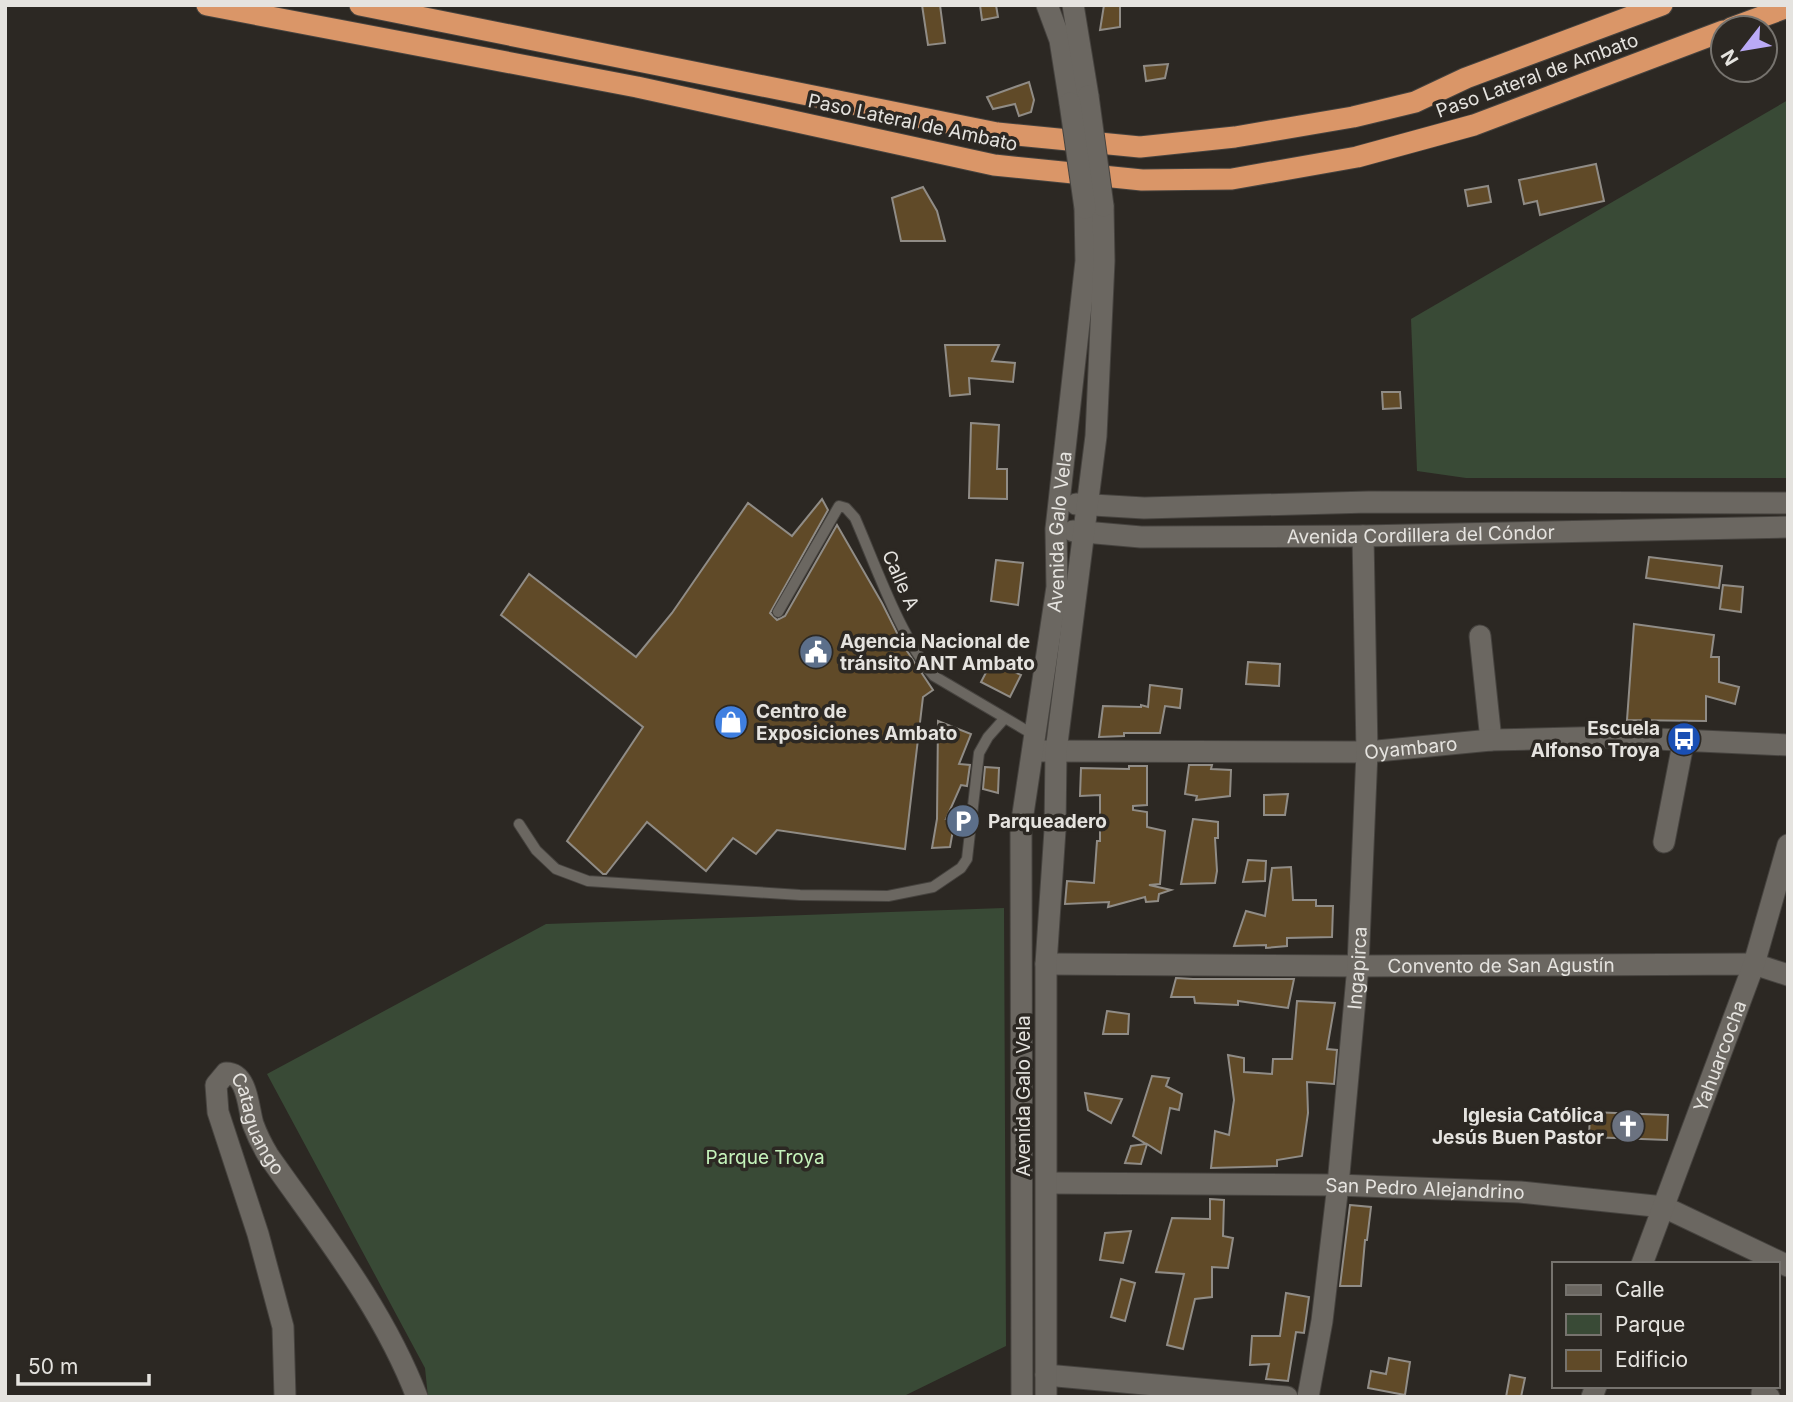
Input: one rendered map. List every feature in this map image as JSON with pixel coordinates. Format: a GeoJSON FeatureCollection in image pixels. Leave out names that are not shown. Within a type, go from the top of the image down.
{"type":"FeatureCollection","features":[{"type":"Feature","properties":{"kind":"highway","name":"Paso Lateral de Ambato"},"geometry":{"type":"LineString","coordinates":[[206,5],[638,87],[995,165],[1142,180],[1232,179],[1357,157],[1474,125],[1709,36]]}},
{"type":"Feature","properties":{"kind":"highway","name":"Paso Lateral de Ambato"},"geometry":{"type":"LineString","coordinates":[[360,5],[997,133],[1140,147],[1248,135],[1353,117],[1415,102],[1466,78],[1662,5]]}},
{"type":"Feature","properties":{"kind":"highway"},"geometry":{"type":"LineString","coordinates":[[1767,14],[1788,6]]}},
{"type":"Feature","properties":{"kind":"street","name":"Avenida Galo Vela"},"geometry":{"type":"LineString","coordinates":[[1047,5],[1079,99]]}},
{"type":"Feature","properties":{"kind":"street","name":"Avenida Galo Vela"},"geometry":{"type":"LineString","coordinates":[[1046,1397],[1046,964],[1055,831],[1056,751],[1096,436],[1104,261],[1093,207],[1079,99],[1073,5]]}},
{"type":"Feature","properties":{"kind":"street","name":"Avenida Galo Vela"},"geometry":{"type":"LineString","coordinates":[[1023,1397],[1021,827],[1057,587],[1056,529],[1093,207]]}},
{"type":"Feature","properties":{"kind":"street","name":"Avenida Cordillera del Cóndor"},"geometry":{"type":"LineString","coordinates":[[1060,503],[1144,508],[1369,502],[1788,503]]}},
{"type":"Feature","properties":{"kind":"street","name":"Avenida Cordillera del Cóndor"},"geometry":{"type":"LineString","coordinates":[[1056,529],[1140,537],[1363,536],[1788,527]]}},
{"type":"Feature","properties":{"kind":"street","name":"Ingapirca"},"geometry":{"type":"LineString","coordinates":[[1308,1397],[1322,1321],[1338,1185],[1358,966],[1367,752],[1363,536]]}},
{"type":"Feature","properties":{"kind":"street"},"geometry":{"type":"LineString","coordinates":[[1480,636],[1491,740]]}},
{"type":"Feature","properties":{"kind":"street","name":"Oyambaro"},"geometry":{"type":"LineString","coordinates":[[1034,743],[1056,751],[1367,752],[1491,740],[1613,737],[1788,745]]}},
{"type":"Feature","properties":{"kind":"street"},"geometry":{"type":"LineString","coordinates":[[1664,842],[1684,739]]}},
{"type":"Feature","properties":{"kind":"street","name":"Yahuarcocha"},"geometry":{"type":"LineString","coordinates":[[1643,1262],[1754,964],[1788,845]]}},
{"type":"Feature","properties":{"kind":"street","name":"Convento de San Agustín"},"geometry":{"type":"LineString","coordinates":[[1046,964],[1754,964],[1788,975]]}},
{"type":"Feature","properties":{"kind":"street","name":"Cataguango"},"geometry":{"type":"LineString","coordinates":[[285,1397],[283,1327],[258,1234],[218,1111],[216,1084],[226,1073],[233,1073],[244,1087],[255,1129],[268,1155],[363,1291],[406,1369],[417,1397]]}},
{"type":"Feature","properties":{"kind":"street","name":"San Pedro Alejandrino"},"geometry":{"type":"LineString","coordinates":[[1047,1183],[1338,1185],[1520,1192],[1664,1207],[1788,1266]]}},
{"type":"Feature","properties":{"kind":"street"},"geometry":{"type":"LineString","coordinates":[[1046,1375],[1287,1397]]}},
{"type":"Feature","properties":{"kind":"lane","name":"Calle A"},"geometry":{"type":"LineString","coordinates":[[778,612],[833,515],[839,506],[846,508],[855,518],[907,636],[921,661],[934,676],[1004,719],[1034,743]]}},
{"type":"Feature","properties":{"kind":"lane"},"geometry":{"type":"LineString","coordinates":[[519,824],[536,850],[556,869],[588,881],[800,895],[888,896],[933,887],[961,868],[967,859],[979,753],[988,737],[1004,719]]}},
{"type":"Feature","properties":{"kind":"green space"},"geometry":{"type":"Polygon","coordinates":[[[1788,100],[1788,478],[1466,478],[1417,471],[1411,319],[1788,100]]]}},
{"type":"Feature","properties":{"kind":"green space","name":"Parque Troya"},"geometry":{"type":"Polygon","coordinates":[[[1004,908],[1006,1346],[902,1397],[428,1397],[425,1368],[267,1074],[546,924],[1004,908]]]}},
{"type":"Feature","properties":{"kind":"building"},"geometry":{"type":"Polygon","coordinates":[[[922,5],[940,5],[945,43],[928,45],[922,5]]]}},
{"type":"Feature","properties":{"kind":"building"},"geometry":{"type":"Polygon","coordinates":[[[980,5],[996,5],[998,17],[982,20],[980,5]]]}},
{"type":"Feature","properties":{"kind":"building"},"geometry":{"type":"Polygon","coordinates":[[[1104,5],[1120,5],[1120,27],[1100,30],[1104,5]]]}},
{"type":"Feature","properties":{"kind":"building"},"geometry":{"type":"Polygon","coordinates":[[[1168,64],[1165,78],[1146,81],[1144,66],[1168,64]]]}},
{"type":"Feature","properties":{"kind":"building"},"geometry":{"type":"Polygon","coordinates":[[[1029,82],[1034,100],[1031,112],[1019,116],[1015,104],[993,109],[987,97],[1029,82]]]}},
{"type":"Feature","properties":{"kind":"building"},"geometry":{"type":"Polygon","coordinates":[[[1596,164],[1604,201],[1540,215],[1537,201],[1524,204],[1519,180],[1596,164]]]}},
{"type":"Feature","properties":{"kind":"building"},"geometry":{"type":"Polygon","coordinates":[[[1488,186],[1491,202],[1468,206],[1465,190],[1488,186]]]}},
{"type":"Feature","properties":{"kind":"building"},"geometry":{"type":"Polygon","coordinates":[[[923,187],[937,211],[945,241],[901,241],[892,198],[923,187]]]}},
{"type":"Feature","properties":{"kind":"building"},"geometry":{"type":"Polygon","coordinates":[[[945,345],[999,345],[992,361],[1015,363],[1013,382],[969,378],[970,394],[950,396],[945,345]]]}},
{"type":"Feature","properties":{"kind":"building"},"geometry":{"type":"Polygon","coordinates":[[[1382,392],[1400,392],[1401,408],[1383,409],[1382,392]]]}},
{"type":"Feature","properties":{"kind":"building"},"geometry":{"type":"Polygon","coordinates":[[[971,423],[999,425],[997,469],[1007,469],[1007,499],[969,498],[971,423]]]}},
{"type":"Feature","properties":{"kind":"building","name":"Centro de Exposiciones Ambato"},"geometry":{"type":"Polygon","coordinates":[[[822,499],[828,510],[770,613],[777,620],[785,616],[837,525],[903,645],[933,690],[923,697],[905,849],[777,830],[756,854],[733,838],[706,871],[647,822],[606,874],[603,874],[567,841],[643,727],[501,615],[529,574],[636,657],[672,613],[748,503],[792,536],[822,499]]]}},
{"type":"Feature","properties":{"kind":"building"},"geometry":{"type":"Polygon","coordinates":[[[1649,557],[1722,566],[1719,588],[1646,578],[1649,557]]]}},
{"type":"Feature","properties":{"kind":"building"},"geometry":{"type":"Polygon","coordinates":[[[996,560],[1023,563],[1018,605],[991,601],[996,560]]]}},
{"type":"Feature","properties":{"kind":"building"},"geometry":{"type":"Polygon","coordinates":[[[1723,585],[1743,587],[1741,612],[1720,609],[1723,585]]]}},
{"type":"Feature","properties":{"kind":"building"},"geometry":{"type":"Polygon","coordinates":[[[1634,624],[1714,635],[1711,657],[1719,657],[1719,682],[1739,687],[1735,704],[1706,696],[1706,721],[1627,720],[1634,624]]]}},
{"type":"Feature","properties":{"kind":"building"},"geometry":{"type":"Polygon","coordinates":[[[992,661],[1021,675],[1010,697],[981,682],[992,661]]]}},
{"type":"Feature","properties":{"kind":"building"},"geometry":{"type":"Polygon","coordinates":[[[1248,662],[1280,664],[1279,686],[1246,684],[1248,662]]]}},
{"type":"Feature","properties":{"kind":"building"},"geometry":{"type":"Polygon","coordinates":[[[1150,685],[1182,689],[1180,708],[1165,706],[1160,733],[1124,733],[1124,736],[1099,737],[1103,706],[1148,707],[1150,685]]]}},
{"type":"Feature","properties":{"kind":"building"},"geometry":{"type":"Polygon","coordinates":[[[938,721],[971,734],[959,764],[970,765],[967,786],[961,785],[946,819],[955,819],[950,847],[932,848],[937,819],[938,721]]]}},
{"type":"Feature","properties":{"kind":"building"},"geometry":{"type":"Polygon","coordinates":[[[1189,765],[1212,765],[1211,769],[1231,770],[1230,796],[1196,800],[1197,796],[1185,794],[1189,765]]]}},
{"type":"Feature","properties":{"kind":"building"},"geometry":{"type":"Polygon","coordinates":[[[1129,766],[1147,766],[1147,805],[1133,806],[1133,810],[1147,812],[1147,827],[1165,831],[1160,884],[1149,885],[1171,890],[1159,894],[1158,901],[1146,902],[1145,897],[1108,907],[1109,902],[1065,904],[1067,881],[1094,883],[1097,841],[1100,841],[1100,795],[1080,796],[1081,768],[1129,769],[1129,766]]]}},
{"type":"Feature","properties":{"kind":"building"},"geometry":{"type":"Polygon","coordinates":[[[985,767],[999,768],[998,793],[983,789],[985,767]]]}},
{"type":"Feature","properties":{"kind":"building"},"geometry":{"type":"Polygon","coordinates":[[[1288,794],[1285,815],[1264,815],[1264,795],[1288,794]]]}},
{"type":"Feature","properties":{"kind":"building"},"geometry":{"type":"Polygon","coordinates":[[[1193,819],[1218,822],[1218,838],[1215,838],[1215,883],[1181,884],[1193,819]]]}},
{"type":"Feature","properties":{"kind":"building"},"geometry":{"type":"Polygon","coordinates":[[[1248,860],[1266,861],[1265,881],[1243,882],[1248,860]]]}},
{"type":"Feature","properties":{"kind":"building"},"geometry":{"type":"Polygon","coordinates":[[[1291,867],[1293,900],[1316,900],[1316,906],[1333,906],[1332,937],[1287,938],[1287,946],[1266,948],[1266,945],[1234,946],[1246,911],[1265,916],[1272,868],[1291,867]]]}},
{"type":"Feature","properties":{"kind":"building"},"geometry":{"type":"Polygon","coordinates":[[[1176,978],[1294,979],[1288,1008],[1238,1001],[1238,1005],[1195,1003],[1194,997],[1171,997],[1176,978]]]}},
{"type":"Feature","properties":{"kind":"building"},"geometry":{"type":"Polygon","coordinates":[[[1297,1001],[1335,1003],[1327,1049],[1337,1050],[1334,1084],[1307,1082],[1308,1113],[1302,1156],[1277,1160],[1277,1166],[1211,1168],[1215,1131],[1229,1135],[1234,1100],[1228,1055],[1244,1058],[1244,1072],[1272,1074],[1273,1059],[1292,1059],[1297,1001]]]}},
{"type":"Feature","properties":{"kind":"building"},"geometry":{"type":"Polygon","coordinates":[[[1107,1011],[1129,1014],[1128,1034],[1103,1034],[1107,1011]]]}},
{"type":"Feature","properties":{"kind":"building"},"geometry":{"type":"Polygon","coordinates":[[[1152,1076],[1169,1078],[1166,1086],[1182,1094],[1179,1110],[1170,1108],[1161,1153],[1147,1144],[1141,1164],[1125,1163],[1131,1146],[1146,1144],[1133,1136],[1152,1076]]]}},
{"type":"Feature","properties":{"kind":"building"},"geometry":{"type":"Polygon","coordinates":[[[1085,1093],[1122,1099],[1111,1123],[1088,1110],[1085,1093]]]}},
{"type":"Feature","properties":{"kind":"building","name":"Iglesia Católica Jesús Buen Pastor"},"geometry":{"type":"Polygon","coordinates":[[[1590,1112],[1668,1115],[1667,1140],[1589,1137],[1590,1112]]]}},
{"type":"Feature","properties":{"kind":"building"},"geometry":{"type":"Polygon","coordinates":[[[1210,1199],[1224,1200],[1223,1236],[1233,1238],[1228,1268],[1212,1267],[1212,1297],[1195,1299],[1183,1349],[1167,1345],[1184,1274],[1156,1272],[1172,1218],[1210,1219],[1210,1199]]]}},
{"type":"Feature","properties":{"kind":"building"},"geometry":{"type":"Polygon","coordinates":[[[1350,1205],[1371,1207],[1361,1286],[1340,1286],[1350,1205]]]}},
{"type":"Feature","properties":{"kind":"building"},"geometry":{"type":"Polygon","coordinates":[[[1131,1231],[1123,1263],[1100,1260],[1105,1233],[1131,1231]]]}},
{"type":"Feature","properties":{"kind":"building"},"geometry":{"type":"Polygon","coordinates":[[[1121,1279],[1135,1283],[1125,1321],[1111,1317],[1121,1279]]]}},
{"type":"Feature","properties":{"kind":"building"},"geometry":{"type":"Polygon","coordinates":[[[1286,1293],[1309,1297],[1304,1333],[1296,1332],[1288,1381],[1266,1379],[1269,1364],[1250,1365],[1252,1336],[1280,1336],[1286,1293]]]}},
{"type":"Feature","properties":{"kind":"building"},"geometry":{"type":"Polygon","coordinates":[[[1389,1358],[1410,1362],[1405,1395],[1368,1388],[1371,1371],[1386,1374],[1389,1358]]]}},
{"type":"Feature","properties":{"kind":"building"},"geometry":{"type":"Polygon","coordinates":[[[1510,1375],[1525,1378],[1521,1397],[1506,1397],[1510,1375]]]}},
{"type":"Feature","properties":{"kind":"place","name":"Agencia Nacional de tránsito ANT Ambato"},"geometry":{"type":"Point","coordinates":[816,652]}},
{"type":"Feature","properties":{"kind":"place","name":"Centro de Exposiciones Ambato"},"geometry":{"type":"Point","coordinates":[731,722]}},
{"type":"Feature","properties":{"kind":"place","name":"Escuela Alfonso Troya"},"geometry":{"type":"Point","coordinates":[1684,739]}},
{"type":"Feature","properties":{"kind":"place","name":"Parqueadero"},"geometry":{"type":"Point","coordinates":[963,821]}},
{"type":"Feature","properties":{"kind":"place","name":"Iglesia Católica Jesús Buen Pastor"},"geometry":{"type":"Point","coordinates":[1628,1126]}}]}
